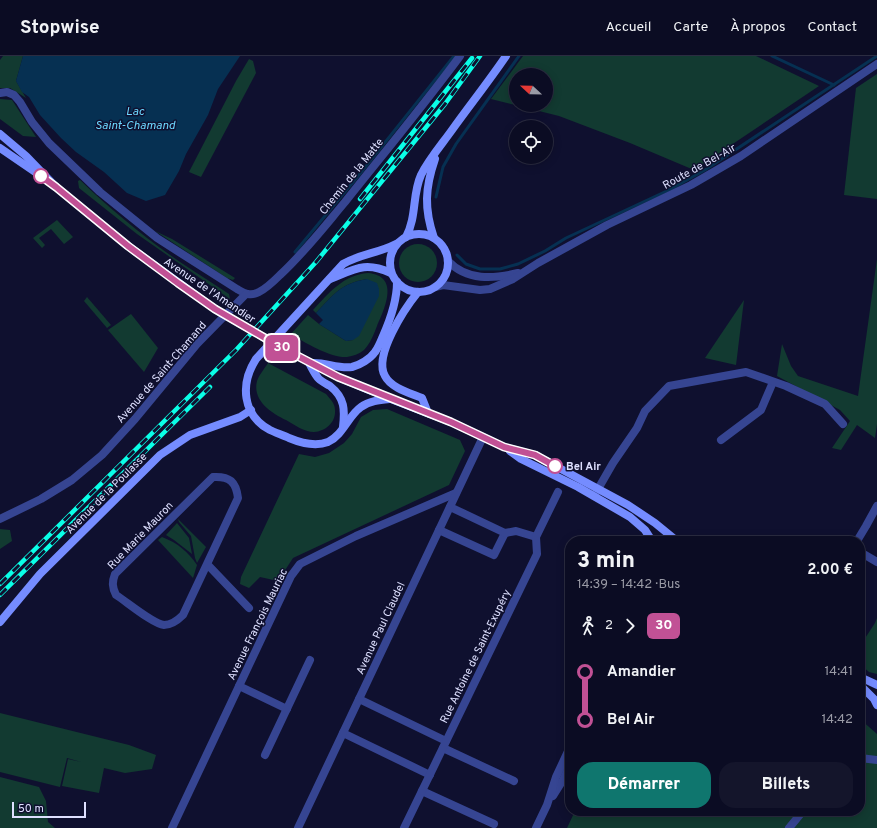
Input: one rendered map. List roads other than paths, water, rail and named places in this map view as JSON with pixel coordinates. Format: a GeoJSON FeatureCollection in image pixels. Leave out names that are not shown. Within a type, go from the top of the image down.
{"type":"FeatureCollection","features":[{"type":"Feature","properties":{"kind":"main road"},"geometry":{"type":"LineString","coordinates":[[391,399],[375,401],[361,407],[354,413],[343,428],[327,442],[308,444],[270,430],[255,418],[247,404],[245,389],[247,374],[256,359],[343,264],[350,259],[387,249],[406,236],[411,227],[417,188],[422,175],[439,147],[506,56]]}},
{"type":"Feature","properties":{"kind":"main road","name":"Avenue de l'Amandier"},"geometry":{"type":"LineString","coordinates":[[0,134],[26,156],[56,187],[128,246],[215,309],[309,363],[504,447],[535,455],[596,492],[630,517],[645,530],[649,536]]}},
{"type":"Feature","properties":{"kind":"main road"},"geometry":{"type":"LineString","coordinates":[[396,244],[390,258],[391,273],[397,282],[403,287],[410,291],[418,292],[429,290],[435,287],[445,276],[448,261],[443,248],[434,238],[430,228],[426,208],[426,194],[429,177],[439,147]]}},
{"type":"Feature","properties":{"kind":"main road"},"geometry":{"type":"LineString","coordinates":[[0,148],[56,187]]}},
{"type":"Feature","properties":{"kind":"main road"},"geometry":{"type":"LineString","coordinates":[[406,236],[420,234],[434,238]]}},
{"type":"Feature","properties":{"kind":"main road"},"geometry":{"type":"LineString","coordinates":[[328,280],[359,267],[374,267],[391,273]]}},
{"type":"Feature","properties":{"kind":"main road"},"geometry":{"type":"LineString","coordinates":[[343,428],[343,402],[330,386],[319,379],[309,363],[320,362],[343,367],[352,367],[367,360],[375,353],[392,316],[397,282]]}},
{"type":"Feature","properties":{"kind":"main road"},"geometry":{"type":"LineString","coordinates":[[418,292],[409,303],[395,326],[382,362],[382,370],[390,383],[422,398],[428,413]]}},
{"type":"Feature","properties":{"kind":"main road","name":"Avenue de la Poulasse"},"geometry":{"type":"LineString","coordinates":[[0,622],[40,574],[160,455],[190,435],[240,417],[251,410]]}},
{"type":"Feature","properties":{"kind":"main road","name":"Avenue de l'Amandier"},"geometry":{"type":"LineString","coordinates":[[596,492],[641,513],[671,536]]}},
{"type":"Feature","properties":{"kind":"main road"},"geometry":{"type":"LineString","coordinates":[[865,679],[877,685]]}},
{"type":"Feature","properties":{"kind":"main road"},"geometry":{"type":"LineString","coordinates":[[865,691],[877,705]]}},
{"type":"Feature","properties":{"kind":"street","name":"Chemin de la Matte"},"geometry":{"type":"LineString","coordinates":[[246,294],[252,295],[258,293],[293,263],[320,232],[460,56]]}},
{"type":"Feature","properties":{"kind":"street","name":"Route de Bel-Air"},"geometry":{"type":"LineString","coordinates":[[435,287],[443,285],[469,289],[490,289],[513,279],[523,271],[607,225],[691,185],[716,171],[782,129],[877,64]]}},
{"type":"Feature","properties":{"kind":"street"},"geometry":{"type":"LineString","coordinates":[[0,92],[7,92],[14,95],[32,122],[49,143],[100,192],[157,238],[246,294]]}},
{"type":"Feature","properties":{"kind":"street","name":"Route de Bel-Air"},"geometry":{"type":"LineString","coordinates":[[448,261],[454,268],[477,277],[499,276],[523,271]]}},
{"type":"Feature","properties":{"kind":"street","name":"Avenue de Saint-Chamand"},"geometry":{"type":"LineString","coordinates":[[0,519],[41,499],[72,480],[102,455],[135,420],[196,344],[246,294]]}},
{"type":"Feature","properties":{"kind":"street"},"geometry":{"type":"LineString","coordinates":[[596,492],[613,463],[637,428],[645,411],[669,386],[746,372],[825,404],[843,424]]}},
{"type":"Feature","properties":{"kind":"street"},"geometry":{"type":"LineString","coordinates":[[721,440],[761,410],[773,382]]}},
{"type":"Feature","properties":{"kind":"street","name":"Avenue Paul Claudel"},"geometry":{"type":"LineString","coordinates":[[298,828],[483,437]]}},
{"type":"Feature","properties":{"kind":"street","name":"Rue Marie Mauron"},"geometry":{"type":"LineString","coordinates":[[224,476],[232,482],[237,489],[238,498],[207,564],[183,615],[178,620],[170,624],[164,625],[155,622],[116,595],[113,589],[112,581],[115,574],[213,477],[224,476]]}},
{"type":"Feature","properties":{"kind":"street","name":"Rue Antoine de Saint-Exupéry"},"geometry":{"type":"LineString","coordinates":[[404,828],[537,554],[536,537],[558,492]]}},
{"type":"Feature","properties":{"kind":"street","name":"Avenue François Mauriac"},"geometry":{"type":"LineString","coordinates":[[172,828],[290,576],[300,564],[356,536],[456,493]]}},
{"type":"Feature","properties":{"kind":"street"},"geometry":{"type":"LineString","coordinates":[[859,536],[877,506]]}},
{"type":"Feature","properties":{"kind":"street"},"geometry":{"type":"LineString","coordinates":[[450,507],[505,533],[516,531],[536,537]]}},
{"type":"Feature","properties":{"kind":"street"},"geometry":{"type":"LineString","coordinates":[[439,530],[494,555],[505,533]]}},
{"type":"Feature","properties":{"kind":"street"},"geometry":{"type":"LineString","coordinates":[[865,555],[877,562]]}},
{"type":"Feature","properties":{"kind":"street"},"geometry":{"type":"LineString","coordinates":[[207,564],[249,608]]}},
{"type":"Feature","properties":{"kind":"street"},"geometry":{"type":"LineString","coordinates":[[265,754],[310,660]]}},
{"type":"Feature","properties":{"kind":"street"},"geometry":{"type":"LineString","coordinates":[[239,686],[287,709]]}},
{"type":"Feature","properties":{"kind":"street"},"geometry":{"type":"LineString","coordinates":[[359,699],[514,781]]}},
{"type":"Feature","properties":{"kind":"street"},"geometry":{"type":"LineString","coordinates":[[343,733],[430,775]]}},
{"type":"Feature","properties":{"kind":"street"},"geometry":{"type":"LineString","coordinates":[[547,805],[556,777],[565,758]]}},
{"type":"Feature","properties":{"kind":"street"},"geometry":{"type":"LineString","coordinates":[[865,759],[877,760]]}},
{"type":"Feature","properties":{"kind":"street"},"geometry":{"type":"LineString","coordinates":[[536,828],[547,805],[565,776]]}},
{"type":"Feature","properties":{"kind":"street"},"geometry":{"type":"LineString","coordinates":[[422,791],[494,824]]}},
{"type":"Feature","properties":{"kind":"street"},"geometry":{"type":"LineString","coordinates":[[789,828],[799,816]]}},
{"type":"Feature","properties":{"kind":"water","name":"Lac Saint-Chamand"},"geometry":{"type":"Polygon","coordinates":[[[23,56],[240,56],[218,89],[208,115],[165,195],[146,201],[127,193],[104,172],[76,152],[40,115],[29,97],[22,92],[16,81],[23,56]]]}},
{"type":"Feature","properties":{"kind":"water"},"geometry":{"type":"Polygon","coordinates":[[[367,279],[377,283],[379,296],[359,336],[353,340],[346,341],[319,324],[323,320],[316,313],[333,295],[350,284],[367,279]]]}},
{"type":"Feature","properties":{"kind":"waterway"},"geometry":{"type":"LineString","coordinates":[[295,252],[454,56]]}},
{"type":"Feature","properties":{"kind":"waterway"},"geometry":{"type":"LineString","coordinates":[[436,197],[443,167],[456,144],[519,56]]}},
{"type":"Feature","properties":{"kind":"waterway"},"geometry":{"type":"LineString","coordinates":[[772,56],[834,85]]}},
{"type":"Feature","properties":{"kind":"waterway"},"geometry":{"type":"LineString","coordinates":[[457,255],[466,264],[480,269],[500,269],[518,264],[545,251],[566,238],[671,189],[705,170],[877,56]]}},
{"type":"Feature","properties":{"kind":"railway"},"geometry":{"type":"LineString","coordinates":[[0,584],[236,350],[316,262],[445,104],[480,56]]}},
{"type":"Feature","properties":{"kind":"railway"},"geometry":{"type":"LineString","coordinates":[[360,199],[472,58]]}},
{"type":"Feature","properties":{"kind":"railway"},"geometry":{"type":"LineString","coordinates":[[0,595],[210,387]]}},
{"type":"Feature","properties":{"kind":"place","name":"Bel Air"},"geometry":{"type":"Point","coordinates":[555,466]}}]}
